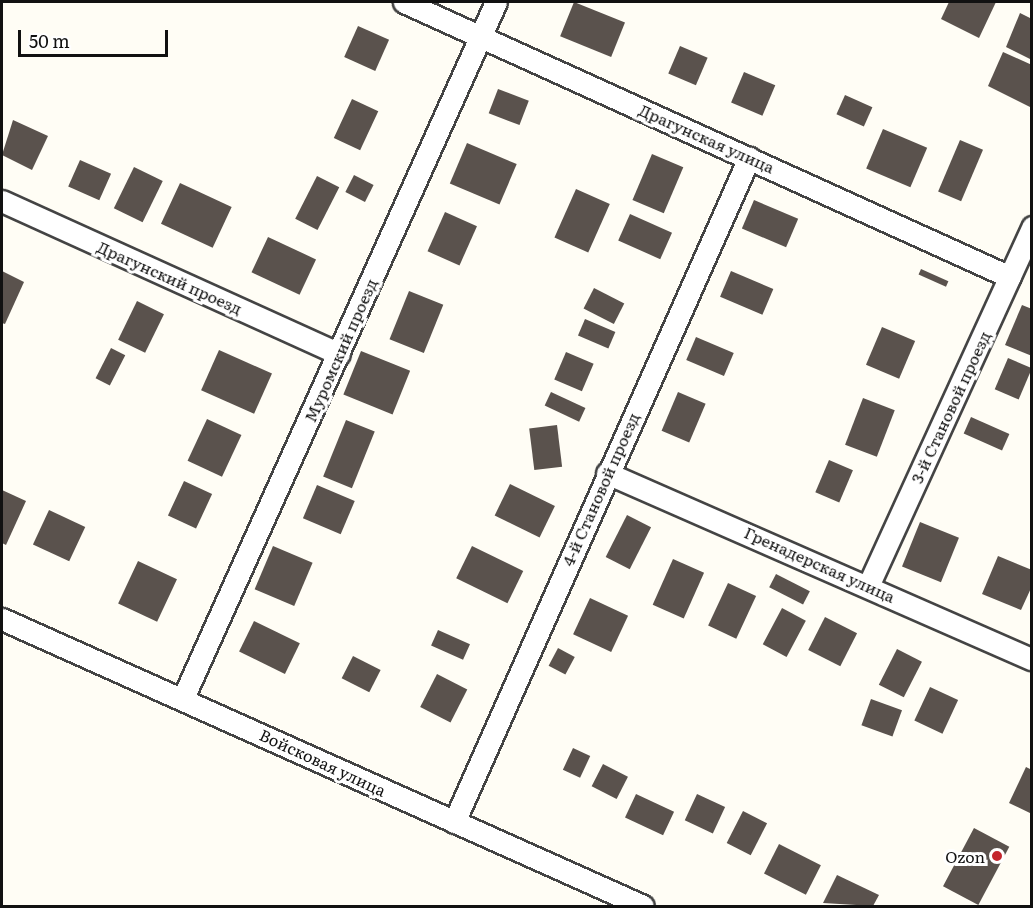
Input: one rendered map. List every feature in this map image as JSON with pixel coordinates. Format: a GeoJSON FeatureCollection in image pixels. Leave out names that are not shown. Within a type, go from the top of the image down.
{"type":"FeatureCollection","features":[{"type":"Feature","properties":{"kind":"street","name":"Драгунская улица"},"geometry":{"type":"LineString","coordinates":[[404,2],[1010,277]]}},
{"type":"Feature","properties":{"kind":"street","name":"Муромский проезд"},"geometry":{"type":"LineString","coordinates":[[183,698],[496,2]]}},
{"type":"Feature","properties":{"kind":"street","name":"4-й Становой проезд"},"geometry":{"type":"LineString","coordinates":[[454,822],[607,473],[749,158]]}},
{"type":"Feature","properties":{"kind":"street","name":"Драгунский проезд"},"geometry":{"type":"LineString","coordinates":[[2,201],[339,354]]}},
{"type":"Feature","properties":{"kind":"street","name":"3-й Становой проезд"},"geometry":{"type":"LineString","coordinates":[[868,586],[1032,227]]}},
{"type":"Feature","properties":{"kind":"street","name":"Гренадерская улица"},"geometry":{"type":"LineString","coordinates":[[607,473],[1032,660]]}},
{"type":"Feature","properties":{"kind":"street","name":"Войсковая улица"},"geometry":{"type":"LineString","coordinates":[[2,619],[183,698],[643,906]]}},
{"type":"Feature","properties":{"kind":"building"},"geometry":{"type":"Polygon","coordinates":[[[574,2],[625,23],[611,57],[560,36],[574,2]]]}},
{"type":"Feature","properties":{"kind":"building"},"geometry":{"type":"Polygon","coordinates":[[[949,2],[996,2],[979,38],[941,19],[949,2]]]}},
{"type":"Feature","properties":{"kind":"building"},"geometry":{"type":"Polygon","coordinates":[[[1020,13],[1032,19],[1032,60],[1006,47],[1020,13]]]}},
{"type":"Feature","properties":{"kind":"building"},"geometry":{"type":"Polygon","coordinates":[[[358,26],[389,40],[375,71],[344,57],[358,26]]]}},
{"type":"Feature","properties":{"kind":"building"},"geometry":{"type":"Polygon","coordinates":[[[680,46],[708,58],[696,85],[668,74],[680,46]]]}},
{"type":"Feature","properties":{"kind":"building"},"geometry":{"type":"Polygon","coordinates":[[[1003,52],[1032,65],[1032,108],[988,86],[1003,52]]]}},
{"type":"Feature","properties":{"kind":"building"},"geometry":{"type":"Polygon","coordinates":[[[744,72],[775,85],[762,116],[731,102],[744,72]]]}},
{"type":"Feature","properties":{"kind":"building"},"geometry":{"type":"Polygon","coordinates":[[[498,89],[529,101],[519,125],[489,113],[498,89]]]}},
{"type":"Feature","properties":{"kind":"building"},"geometry":{"type":"Polygon","coordinates":[[[845,95],[872,107],[864,126],[836,114],[845,95]]]}},
{"type":"Feature","properties":{"kind":"building"},"geometry":{"type":"Polygon","coordinates":[[[352,99],[378,111],[360,150],[334,138],[352,99]]]}},
{"type":"Feature","properties":{"kind":"building"},"geometry":{"type":"Polygon","coordinates":[[[13,120],[48,136],[32,170],[2,155],[13,120]]]}},
{"type":"Feature","properties":{"kind":"building"},"geometry":{"type":"Polygon","coordinates":[[[883,129],[927,148],[910,187],[866,169],[883,129]]]}},
{"type":"Feature","properties":{"kind":"building"},"geometry":{"type":"Polygon","coordinates":[[[960,140],[983,150],[961,201],[938,192],[960,140]]]}},
{"type":"Feature","properties":{"kind":"building"},"geometry":{"type":"Polygon","coordinates":[[[467,143],[517,164],[500,205],[450,184],[467,143]]]}},
{"type":"Feature","properties":{"kind":"building"},"geometry":{"type":"Polygon","coordinates":[[[652,154],[683,167],[664,213],[632,200],[652,154]]]}},
{"type":"Feature","properties":{"kind":"building"},"geometry":{"type":"Polygon","coordinates":[[[80,160],[111,174],[99,200],[68,186],[80,160]]]}},
{"type":"Feature","properties":{"kind":"building"},"geometry":{"type":"Polygon","coordinates":[[[134,167],[163,181],[143,222],[114,208],[134,167]]]}},
{"type":"Feature","properties":{"kind":"building"},"geometry":{"type":"Polygon","coordinates":[[[354,175],[374,185],[365,202],[345,192],[354,175]]]}},
{"type":"Feature","properties":{"kind":"building"},"geometry":{"type":"Polygon","coordinates":[[[317,176],[339,187],[317,230],[295,219],[317,176]]]}},
{"type":"Feature","properties":{"kind":"building"},"geometry":{"type":"Polygon","coordinates":[[[180,183],[232,207],[213,248],[161,224],[180,183]]]}},
{"type":"Feature","properties":{"kind":"building"},"geometry":{"type":"Polygon","coordinates":[[[576,189],[610,204],[588,252],[554,237],[576,189]]]}},
{"type":"Feature","properties":{"kind":"building"},"geometry":{"type":"Polygon","coordinates":[[[754,200],[798,219],[786,247],[742,229],[754,200]]]}},
{"type":"Feature","properties":{"kind":"building"},"geometry":{"type":"Polygon","coordinates":[[[445,212],[477,226],[459,266],[428,251],[445,212]]]}},
{"type":"Feature","properties":{"kind":"building"},"geometry":{"type":"Polygon","coordinates":[[[630,214],[672,233],[660,259],[618,240],[630,214]]]}},
{"type":"Feature","properties":{"kind":"building"},"geometry":{"type":"Polygon","coordinates":[[[268,237],[316,259],[300,295],[252,272],[268,237]]]}},
{"type":"Feature","properties":{"kind":"building"},"geometry":{"type":"Polygon","coordinates":[[[921,269],[948,281],[946,287],[919,274],[921,269]]]}},
{"type":"Feature","properties":{"kind":"building"},"geometry":{"type":"Polygon","coordinates":[[[2,271],[24,282],[5,324],[2,323],[2,271]]]}},
{"type":"Feature","properties":{"kind":"building"},"geometry":{"type":"Polygon","coordinates":[[[731,271],[773,289],[762,315],[720,297],[731,271]]]}},
{"type":"Feature","properties":{"kind":"building"},"geometry":{"type":"Polygon","coordinates":[[[594,288],[624,303],[614,324],[584,308],[594,288]]]}},
{"type":"Feature","properties":{"kind":"building"},"geometry":{"type":"Polygon","coordinates":[[[409,291],[443,305],[424,353],[390,339],[409,291]]]}},
{"type":"Feature","properties":{"kind":"building"},"geometry":{"type":"Polygon","coordinates":[[[137,301],[164,314],[145,353],[118,340],[137,301]]]}},
{"type":"Feature","properties":{"kind":"building"},"geometry":{"type":"Polygon","coordinates":[[[1022,305],[1032,309],[1032,356],[1005,345],[1022,305]]]}},
{"type":"Feature","properties":{"kind":"building"},"geometry":{"type":"Polygon","coordinates":[[[585,319],[615,332],[608,348],[578,336],[585,319]]]}},
{"type":"Feature","properties":{"kind":"building"},"geometry":{"type":"Polygon","coordinates":[[[882,327],[915,341],[899,379],[866,365],[882,327]]]}},
{"type":"Feature","properties":{"kind":"building"},"geometry":{"type":"Polygon","coordinates":[[[696,337],[734,353],[724,376],[686,360],[696,337]]]}},
{"type":"Feature","properties":{"kind":"building"},"geometry":{"type":"Polygon","coordinates":[[[111,348],[125,355],[110,386],[96,378],[111,348]]]}},
{"type":"Feature","properties":{"kind":"building"},"geometry":{"type":"Polygon","coordinates":[[[219,350],[272,374],[254,414],[201,390],[219,350]]]}},
{"type":"Feature","properties":{"kind":"building"},"geometry":{"type":"Polygon","coordinates":[[[361,351],[410,371],[393,414],[343,395],[361,351]]]}},
{"type":"Feature","properties":{"kind":"building"},"geometry":{"type":"Polygon","coordinates":[[[566,352],[594,364],[582,391],[554,380],[566,352]]]}},
{"type":"Feature","properties":{"kind":"building"},"geometry":{"type":"Polygon","coordinates":[[[1008,358],[1032,368],[1019,399],[995,389],[1008,358]]]}},
{"type":"Feature","properties":{"kind":"building"},"geometry":{"type":"Polygon","coordinates":[[[551,392],[585,408],[579,422],[545,406],[551,392]]]}},
{"type":"Feature","properties":{"kind":"building"},"geometry":{"type":"Polygon","coordinates":[[[678,392],[706,404],[689,442],[662,431],[678,392]]]}},
{"type":"Feature","properties":{"kind":"building"},"geometry":{"type":"Polygon","coordinates":[[[863,398],[895,410],[877,457],[845,445],[863,398]]]}},
{"type":"Feature","properties":{"kind":"building"},"geometry":{"type":"Polygon","coordinates":[[[971,417],[1009,434],[1002,451],[964,433],[971,417]]]}},
{"type":"Feature","properties":{"kind":"building"},"geometry":{"type":"Polygon","coordinates":[[[207,419],[241,435],[222,477],[188,461],[207,419]]]}},
{"type":"Feature","properties":{"kind":"building"},"geometry":{"type":"Polygon","coordinates":[[[346,420],[375,432],[352,488],[323,477],[346,420]]]}},
{"type":"Feature","properties":{"kind":"building"},"geometry":{"type":"Polygon","coordinates":[[[557,425],[562,467],[534,470],[529,428],[557,425]]]}},
{"type":"Feature","properties":{"kind":"building"},"geometry":{"type":"Polygon","coordinates":[[[829,460],[853,470],[839,502],[815,492],[829,460]]]}},
{"type":"Feature","properties":{"kind":"building"},"geometry":{"type":"Polygon","coordinates":[[[184,481],[212,494],[196,529],[168,515],[184,481]]]}},
{"type":"Feature","properties":{"kind":"building"},"geometry":{"type":"Polygon","coordinates":[[[510,484],[555,506],[540,537],[495,515],[510,484]]]}},
{"type":"Feature","properties":{"kind":"building"},"geometry":{"type":"Polygon","coordinates":[[[317,485],[355,501],[341,534],[303,518],[317,485]]]}},
{"type":"Feature","properties":{"kind":"building"},"geometry":{"type":"Polygon","coordinates":[[[2,490],[26,501],[6,545],[2,543],[2,490]]]}},
{"type":"Feature","properties":{"kind":"building"},"geometry":{"type":"Polygon","coordinates":[[[49,510],[85,527],[69,561],[33,544],[49,510]]]}},
{"type":"Feature","properties":{"kind":"building"},"geometry":{"type":"Polygon","coordinates":[[[627,515],[651,527],[630,569],[606,557],[627,515]]]}},
{"type":"Feature","properties":{"kind":"building"},"geometry":{"type":"Polygon","coordinates":[[[920,522],[959,538],[941,582],[902,567],[920,522]]]}},
{"type":"Feature","properties":{"kind":"building"},"geometry":{"type":"Polygon","coordinates":[[[273,546],[313,563],[294,606],[255,589],[273,546]]]}},
{"type":"Feature","properties":{"kind":"building"},"geometry":{"type":"Polygon","coordinates":[[[472,546],[523,571],[507,603],[456,578],[472,546]]]}},
{"type":"Feature","properties":{"kind":"building"},"geometry":{"type":"Polygon","coordinates":[[[998,556],[1032,570],[1032,586],[1021,610],[982,594],[998,556]]]}},
{"type":"Feature","properties":{"kind":"building"},"geometry":{"type":"Polygon","coordinates":[[[673,559],[704,573],[684,619],[653,605],[673,559]]]}},
{"type":"Feature","properties":{"kind":"building"},"geometry":{"type":"Polygon","coordinates":[[[138,561],[177,579],[157,622],[118,604],[138,561]]]}},
{"type":"Feature","properties":{"kind":"building"},"geometry":{"type":"Polygon","coordinates":[[[776,574],[810,591],[803,605],[769,587],[776,574]]]}},
{"type":"Feature","properties":{"kind":"building"},"geometry":{"type":"Polygon","coordinates":[[[728,583],[756,596],[736,639],[708,626],[728,583]]]}},
{"type":"Feature","properties":{"kind":"building"},"geometry":{"type":"Polygon","coordinates":[[[590,598],[628,616],[611,652],[573,634],[590,598]]]}},
{"type":"Feature","properties":{"kind":"building"},"geometry":{"type":"Polygon","coordinates":[[[782,608],[806,621],[787,657],[763,644],[782,608]]]}},
{"type":"Feature","properties":{"kind":"building"},"geometry":{"type":"Polygon","coordinates":[[[825,617],[857,633],[840,666],[808,650],[825,617]]]}},
{"type":"Feature","properties":{"kind":"building"},"geometry":{"type":"Polygon","coordinates":[[[254,621],[300,643],[285,674],[239,652],[254,621]]]}},
{"type":"Feature","properties":{"kind":"building"},"geometry":{"type":"Polygon","coordinates":[[[438,630],[470,644],[463,660],[431,646],[438,630]]]}},
{"type":"Feature","properties":{"kind":"building"},"geometry":{"type":"Polygon","coordinates":[[[558,648],[575,657],[565,675],[549,666],[558,648]]]}},
{"type":"Feature","properties":{"kind":"building"},"geometry":{"type":"Polygon","coordinates":[[[897,649],[922,662],[904,697],[879,685],[897,649]]]}},
{"type":"Feature","properties":{"kind":"building"},"geometry":{"type":"Polygon","coordinates":[[[353,656],[381,670],[369,692],[342,678],[353,656]]]}},
{"type":"Feature","properties":{"kind":"building"},"geometry":{"type":"Polygon","coordinates":[[[437,674],[467,689],[450,722],[420,707],[437,674]]]}},
{"type":"Feature","properties":{"kind":"building"},"geometry":{"type":"Polygon","coordinates":[[[930,687],[958,700],[942,734],[914,721],[930,687]]]}},
{"type":"Feature","properties":{"kind":"building"},"geometry":{"type":"Polygon","coordinates":[[[871,699],[902,710],[892,737],[861,725],[871,699]]]}},
{"type":"Feature","properties":{"kind":"building"},"geometry":{"type":"Polygon","coordinates":[[[573,748],[590,756],[580,778],[563,770],[573,748]]]}},
{"type":"Feature","properties":{"kind":"building"},"geometry":{"type":"Polygon","coordinates":[[[603,764],[628,777],[617,799],[592,786],[603,764]]]}},
{"type":"Feature","properties":{"kind":"building"},"geometry":{"type":"Polygon","coordinates":[[[1026,767],[1032,770],[1032,814],[1009,803],[1026,767]]]}},
{"type":"Feature","properties":{"kind":"building"},"geometry":{"type":"Polygon","coordinates":[[[636,794],[674,812],[663,835],[625,818],[636,794]]]}},
{"type":"Feature","properties":{"kind":"building"},"geometry":{"type":"Polygon","coordinates":[[[697,794],[725,807],[713,833],[685,820],[697,794]]]}},
{"type":"Feature","properties":{"kind":"building"},"geometry":{"type":"Polygon","coordinates":[[[743,811],[767,823],[751,855],[727,843],[743,811]]]}},
{"type":"Feature","properties":{"kind":"building"},"geometry":{"type":"Polygon","coordinates":[[[974,828],[1009,847],[978,905],[943,886],[974,828]]]}},
{"type":"Feature","properties":{"kind":"building"},"geometry":{"type":"Polygon","coordinates":[[[779,844],[821,865],[806,895],[764,873],[779,844]]]}},
{"type":"Feature","properties":{"kind":"building"},"geometry":{"type":"Polygon","coordinates":[[[837,875],[879,895],[873,906],[823,903],[837,875]]]}},
{"type":"Feature","properties":{"kind":"place","name":"Ozon"},"geometry":{"type":"Point","coordinates":[997,856]}}]}
